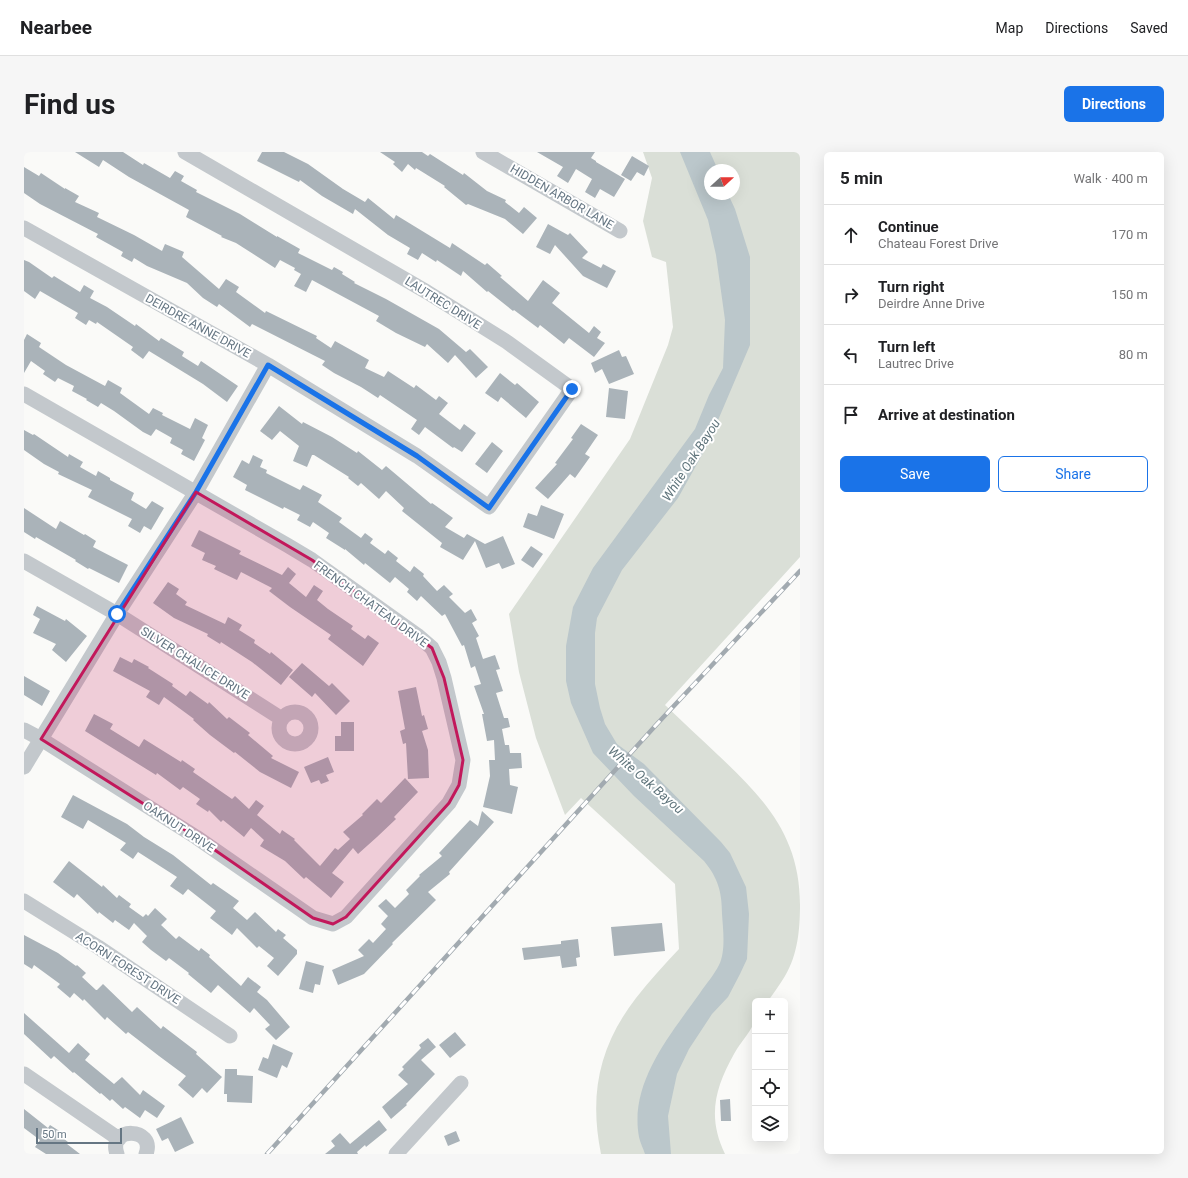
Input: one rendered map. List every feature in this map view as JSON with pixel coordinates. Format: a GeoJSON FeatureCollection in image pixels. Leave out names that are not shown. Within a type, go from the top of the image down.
{"type":"FeatureCollection","features":[{"type":"Feature","properties":{"kind":"street","name":"LAUTREC DRIVE"},"geometry":{"type":"LineString","coordinates":[[187,152],[427,292],[507,342],[572,389],[489,508]]}},
{"type":"Feature","properties":{"kind":"street","name":"HIDDEN ARBOR LANE"},"geometry":{"type":"LineString","coordinates":[[483,152],[503,157],[620,231]]}},
{"type":"Feature","properties":{"kind":"street","name":"DEIRDRE ANNE DRIVE"},"geometry":{"type":"LineString","coordinates":[[24,228],[268,365],[417,456],[489,508]]}},
{"type":"Feature","properties":{"kind":"street"},"geometry":{"type":"LineString","coordinates":[[24,767],[117,614],[196,492],[268,365]]}},
{"type":"Feature","properties":{"kind":"street","name":"FRENCH CHATEAU DRIVE"},"geometry":{"type":"LineString","coordinates":[[24,394],[312,560],[418,635],[432,648],[443,673],[463,760],[458,785],[449,803],[435,819],[346,917],[333,924]]}},
{"type":"Feature","properties":{"kind":"street","name":"SILVER CHALICE DRIVE"},"geometry":{"type":"LineString","coordinates":[[24,561],[117,614],[282,719]]}},
{"type":"Feature","properties":{"kind":"street","name":"OAKNUT DRIVE"},"geometry":{"type":"LineString","coordinates":[[24,730],[41,739],[196,837],[312,918],[333,924]]}},
{"type":"Feature","properties":{"kind":"street","name":"ACORN FOREST DRIVE"},"geometry":{"type":"LineString","coordinates":[[24,901],[98,947],[230,1036]]}},
{"type":"Feature","properties":{"kind":"street"},"geometry":{"type":"LineString","coordinates":[[24,1074],[118,1147],[123,1135],[129,1133],[140,1135],[145,1140],[147,1145],[146,1154]]}},
{"type":"Feature","properties":{"kind":"street"},"geometry":{"type":"LineString","coordinates":[[396,1154],[461,1083]]}},
{"type":"Feature","properties":{"kind":"highlighted area"},"geometry":{"type":"Polygon","coordinates":[[[196,492],[312,560],[432,648],[444,678],[463,760],[459,785],[449,803],[346,917],[333,924],[313,918],[196,837],[41,739],[196,492]]]}},
{"type":"Feature","properties":{"kind":"shaded area"},"geometry":{"type":"Polygon","coordinates":[[[643,152],[800,152],[800,557],[665,705],[735,771],[765,804],[777,821],[786,839],[794,859],[798,881],[800,905],[799,923],[793,959],[785,976],[770,998],[752,998],[752,1027],[727,1067],[718,1091],[715,1115],[716,1128],[725,1154],[601,1154],[596,1111],[600,1072],[613,1034],[623,1016],[646,985],[679,949],[675,884],[581,798],[565,815],[536,738],[519,672],[509,614],[630,439],[668,345],[673,327],[666,262],[652,257],[643,221],[652,178],[643,152]]]}},
{"type":"Feature","properties":{"kind":"water","name":"White Oak Bayou"},"geometry":{"type":"Polygon","coordinates":[[[680,152],[710,152],[715,164],[704,164],[704,200],[731,200],[735,209],[750,257],[750,345],[707,446],[678,498],[622,570],[597,618],[595,633],[595,684],[605,724],[617,744],[644,764],[730,853],[746,887],[749,914],[747,959],[728,997],[712,1014],[689,1049],[677,1074],[668,1116],[671,1154],[645,1154],[639,1137],[638,1117],[640,1097],[646,1078],[665,1042],[719,965],[723,953],[720,892],[713,873],[704,861],[634,796],[593,753],[571,703],[566,681],[566,646],[573,607],[593,568],[695,429],[709,395],[723,368],[725,320],[716,255],[708,220],[680,152]]]}},
{"type":"Feature","properties":{"kind":"building"},"geometry":{"type":"Polygon","coordinates":[[[75,152],[123,152],[143,165],[144,163],[170,178],[175,171],[184,176],[181,181],[197,190],[196,192],[240,214],[277,237],[300,249],[298,253],[332,270],[334,267],[343,272],[342,274],[355,282],[354,283],[439,329],[466,352],[470,349],[488,367],[476,378],[455,355],[448,363],[427,344],[425,347],[396,333],[376,321],[379,316],[312,280],[306,292],[294,286],[301,274],[294,270],[295,268],[280,260],[275,268],[236,243],[221,237],[222,236],[186,217],[189,210],[129,177],[103,160],[99,167],[75,152]]]}},
{"type":"Feature","properties":{"kind":"building"},"geometry":{"type":"Polygon","coordinates":[[[262,152],[284,152],[308,164],[343,189],[365,202],[368,198],[394,219],[396,215],[450,248],[452,243],[485,265],[487,263],[502,276],[500,277],[528,301],[543,280],[560,293],[552,303],[589,333],[594,326],[601,332],[597,338],[605,343],[594,357],[569,338],[564,344],[540,325],[538,328],[514,310],[513,311],[488,291],[487,292],[463,271],[461,276],[437,260],[436,262],[422,253],[418,260],[407,254],[410,248],[388,235],[355,209],[353,214],[322,196],[300,180],[299,182],[257,161],[262,152]]]}},
{"type":"Feature","properties":{"kind":"building"},"geometry":{"type":"Polygon","coordinates":[[[380,152],[422,152],[428,156],[430,154],[463,175],[464,173],[487,191],[506,200],[505,202],[519,213],[524,207],[537,218],[523,234],[505,219],[468,204],[466,205],[444,187],[445,186],[416,168],[415,170],[408,164],[402,172],[393,164],[395,162],[380,152]]]}},
{"type":"Feature","properties":{"kind":"building"},"geometry":{"type":"Polygon","coordinates":[[[537,152],[595,152],[591,158],[625,179],[614,197],[600,189],[595,198],[585,192],[592,179],[576,169],[568,183],[557,176],[563,167],[537,152]]]}},
{"type":"Feature","properties":{"kind":"building"},"geometry":{"type":"Polygon","coordinates":[[[632,156],[649,166],[644,176],[637,172],[631,181],[621,175],[632,156]]]}},
{"type":"Feature","properties":{"kind":"building"},"geometry":{"type":"Polygon","coordinates":[[[24,167],[39,176],[41,173],[65,189],[79,196],[75,202],[99,213],[97,217],[162,251],[165,244],[184,252],[182,257],[219,289],[226,279],[239,287],[236,292],[265,313],[266,311],[317,336],[316,338],[331,348],[335,341],[369,360],[365,368],[384,377],[388,371],[414,388],[416,385],[436,400],[439,396],[448,403],[439,414],[460,430],[464,424],[476,433],[462,452],[454,447],[453,448],[425,427],[419,435],[411,429],[417,420],[380,395],[378,398],[334,373],[322,365],[325,361],[252,324],[250,327],[219,304],[217,307],[203,298],[187,283],[147,266],[134,258],[132,262],[121,256],[123,252],[96,237],[98,234],[40,204],[24,193],[24,167]]]}},
{"type":"Feature","properties":{"kind":"building"},"geometry":{"type":"Polygon","coordinates":[[[548,224],[568,235],[570,233],[588,252],[582,258],[601,268],[603,264],[616,271],[607,288],[583,276],[555,245],[550,254],[536,247],[548,224]]]}},
{"type":"Feature","properties":{"kind":"building"},"geometry":{"type":"Polygon","coordinates":[[[24,260],[52,278],[54,276],[80,292],[84,285],[94,291],[90,298],[107,307],[135,326],[136,324],[159,341],[161,338],[184,352],[182,356],[198,366],[201,361],[238,386],[227,402],[203,384],[149,351],[143,359],[131,350],[133,347],[97,322],[96,324],[89,320],[86,325],[75,318],[78,313],[40,291],[35,299],[24,291],[24,260]]]}},
{"type":"Feature","properties":{"kind":"building"},"geometry":{"type":"Polygon","coordinates":[[[27,334],[41,343],[39,347],[66,365],[105,386],[108,380],[122,388],[120,393],[149,414],[153,408],[163,413],[162,415],[190,429],[195,418],[208,425],[202,438],[205,440],[194,461],[181,454],[183,450],[170,443],[172,438],[156,429],[151,436],[143,432],[101,403],[98,407],[72,391],[74,386],[58,378],[55,382],[43,374],[45,371],[31,361],[24,373],[24,340],[27,334]]]}},
{"type":"Feature","properties":{"kind":"building"},"geometry":{"type":"Polygon","coordinates":[[[619,350],[622,357],[626,356],[634,374],[609,384],[602,369],[595,373],[591,363],[619,350]]]}},
{"type":"Feature","properties":{"kind":"building"},"geometry":{"type":"Polygon","coordinates":[[[500,373],[515,385],[517,383],[539,402],[526,418],[501,397],[498,402],[485,393],[500,373]]]}},
{"type":"Feature","properties":{"kind":"building"},"geometry":{"type":"Polygon","coordinates":[[[609,388],[628,391],[625,419],[606,417],[609,388]]]}},
{"type":"Feature","properties":{"kind":"building"},"geometry":{"type":"Polygon","coordinates":[[[279,406],[302,424],[303,422],[332,437],[357,453],[358,451],[382,470],[386,466],[431,504],[432,503],[453,518],[445,527],[464,538],[467,534],[485,544],[503,536],[515,564],[502,569],[499,563],[486,568],[475,541],[463,560],[440,547],[442,543],[402,511],[404,508],[386,491],[379,499],[361,483],[358,486],[348,478],[349,477],[314,455],[312,455],[307,467],[293,461],[299,446],[280,431],[272,440],[260,431],[279,406]]]}},
{"type":"Feature","properties":{"kind":"building"},"geometry":{"type":"Polygon","coordinates":[[[581,424],[598,435],[585,454],[590,457],[575,478],[570,474],[548,499],[535,488],[557,464],[555,463],[573,439],[571,438],[581,424]]]}},
{"type":"Feature","properties":{"kind":"building"},"geometry":{"type":"Polygon","coordinates":[[[24,430],[33,435],[34,434],[68,457],[69,454],[83,462],[80,467],[96,476],[98,471],[110,478],[110,480],[134,493],[131,500],[146,509],[152,501],[164,508],[151,530],[144,526],[140,533],[128,526],[132,519],[88,497],[92,490],[58,474],[59,472],[44,464],[24,450],[24,430]]]}},
{"type":"Feature","properties":{"kind":"building"},"geometry":{"type":"Polygon","coordinates":[[[492,442],[503,451],[487,473],[475,464],[492,442]]]}},
{"type":"Feature","properties":{"kind":"building"},"geometry":{"type":"Polygon","coordinates":[[[253,455],[263,460],[260,467],[267,470],[266,473],[300,490],[303,485],[322,495],[318,502],[342,518],[339,522],[361,538],[365,533],[373,539],[370,543],[385,554],[388,550],[398,558],[396,561],[410,572],[414,566],[424,574],[423,576],[437,591],[444,585],[453,594],[449,597],[465,613],[471,609],[477,620],[472,623],[479,636],[476,638],[483,659],[495,655],[500,669],[496,670],[503,691],[496,693],[504,718],[508,718],[510,727],[502,729],[505,745],[509,745],[510,753],[521,753],[522,768],[509,769],[510,785],[518,787],[512,814],[483,807],[490,776],[489,760],[495,760],[494,740],[487,741],[482,714],[484,714],[474,686],[481,684],[475,666],[471,668],[464,645],[462,646],[445,614],[442,616],[421,596],[417,601],[407,592],[409,589],[395,577],[390,583],[365,563],[364,565],[345,549],[326,538],[329,533],[313,522],[310,527],[297,520],[300,515],[284,507],[283,509],[245,490],[247,485],[233,477],[242,460],[249,464],[253,455]]]}},
{"type":"Feature","properties":{"kind":"building"},"geometry":{"type":"Polygon","coordinates":[[[541,505],[564,514],[554,539],[523,527],[528,513],[537,516],[541,505]]]}},
{"type":"Feature","properties":{"kind":"building"},"geometry":{"type":"Polygon","coordinates":[[[24,508],[56,529],[60,521],[84,535],[85,534],[96,541],[93,547],[128,565],[119,583],[89,568],[88,569],[75,561],[76,560],[36,537],[35,539],[24,532],[24,508]]]}},
{"type":"Feature","properties":{"kind":"building"},"geometry":{"type":"Polygon","coordinates":[[[199,530],[241,551],[239,554],[282,575],[288,567],[296,574],[289,583],[306,597],[314,585],[323,591],[317,600],[353,626],[351,629],[365,639],[368,635],[379,643],[363,666],[328,639],[331,635],[269,591],[272,588],[241,572],[237,580],[214,569],[216,566],[202,560],[205,553],[191,546],[199,530]]]}},
{"type":"Feature","properties":{"kind":"building"},"geometry":{"type":"Polygon","coordinates":[[[531,546],[543,554],[533,568],[521,560],[531,546]]]}},
{"type":"Feature","properties":{"kind":"building"},"geometry":{"type":"Polygon","coordinates":[[[168,582],[179,589],[176,594],[187,602],[185,605],[225,624],[228,617],[242,625],[239,630],[255,640],[254,643],[270,654],[271,652],[293,670],[281,685],[252,662],[221,642],[220,644],[207,636],[208,634],[174,618],[153,603],[168,582]]]}},
{"type":"Feature","properties":{"kind":"building"},"geometry":{"type":"Polygon","coordinates":[[[37,606],[65,621],[66,619],[87,636],[66,662],[52,650],[56,644],[33,633],[40,619],[33,615],[37,606]]]}},
{"type":"Feature","properties":{"kind":"building"},"geometry":{"type":"Polygon","coordinates":[[[120,657],[132,663],[134,659],[149,667],[148,668],[173,684],[172,686],[186,696],[190,691],[208,704],[209,702],[227,719],[229,717],[250,733],[248,735],[273,756],[271,758],[299,772],[291,788],[260,772],[235,752],[234,753],[210,735],[193,720],[194,719],[164,697],[159,705],[146,697],[150,691],[113,671],[120,657]]]}},
{"type":"Feature","properties":{"kind":"building"},"geometry":{"type":"Polygon","coordinates":[[[302,663],[329,686],[332,683],[350,701],[336,715],[315,693],[312,697],[289,677],[302,663]]]}},
{"type":"Feature","properties":{"kind":"building"},"geometry":{"type":"Polygon","coordinates":[[[24,676],[50,691],[42,706],[24,695],[24,676]]]}},
{"type":"Feature","properties":{"kind":"building"},"geometry":{"type":"Polygon","coordinates":[[[416,687],[422,716],[424,715],[428,729],[422,731],[428,750],[429,778],[408,779],[406,743],[403,744],[400,731],[405,729],[398,691],[416,687]]]}},
{"type":"Feature","properties":{"kind":"building"},"geometry":{"type":"Polygon","coordinates":[[[94,714],[113,724],[110,729],[139,747],[144,739],[181,762],[182,760],[195,769],[193,772],[232,799],[235,796],[249,809],[256,800],[264,806],[257,815],[280,834],[282,830],[295,839],[294,840],[320,866],[335,848],[338,850],[350,839],[343,832],[363,815],[362,814],[377,799],[381,803],[405,778],[418,792],[394,817],[396,819],[377,837],[358,854],[353,848],[332,873],[344,882],[331,898],[306,877],[304,879],[285,861],[260,846],[264,840],[251,828],[244,837],[223,820],[221,822],[209,810],[208,812],[196,804],[200,799],[183,787],[180,790],[157,773],[156,775],[85,731],[94,714]]]}},
{"type":"Feature","properties":{"kind":"building"},"geometry":{"type":"Polygon","coordinates":[[[341,722],[354,722],[354,751],[335,751],[335,736],[341,736],[341,722]]]}},
{"type":"Feature","properties":{"kind":"building"},"geometry":{"type":"Polygon","coordinates":[[[328,757],[334,772],[326,775],[329,781],[321,784],[319,780],[311,783],[304,767],[328,757]]]}},
{"type":"Feature","properties":{"kind":"building"},"geometry":{"type":"Polygon","coordinates":[[[73,795],[127,824],[144,837],[173,855],[211,885],[213,883],[239,901],[233,908],[247,920],[255,912],[276,932],[278,929],[286,935],[283,938],[297,950],[297,954],[278,976],[267,966],[274,958],[259,946],[257,948],[237,928],[232,935],[210,918],[216,911],[188,889],[183,895],[170,886],[177,877],[138,852],[133,859],[120,850],[126,843],[88,820],[83,829],[61,817],[73,795]]]}},
{"type":"Feature","properties":{"kind":"building"},"geometry":{"type":"Polygon","coordinates":[[[482,811],[494,822],[449,872],[450,874],[428,892],[436,900],[392,943],[393,944],[364,974],[338,985],[332,970],[364,956],[358,950],[369,939],[373,943],[386,929],[381,924],[388,916],[378,906],[386,899],[395,908],[409,894],[406,890],[420,876],[419,875],[442,856],[439,853],[470,820],[478,826],[482,811]]]}},
{"type":"Feature","properties":{"kind":"building"},"geometry":{"type":"Polygon","coordinates":[[[69,861],[102,887],[103,885],[117,898],[119,895],[131,904],[129,907],[143,917],[146,914],[148,916],[155,908],[167,919],[161,925],[176,939],[179,936],[199,951],[201,948],[241,986],[248,977],[261,987],[257,992],[267,1000],[290,1027],[276,1040],[265,1029],[270,1025],[254,1008],[250,1013],[218,985],[211,993],[188,974],[189,973],[169,958],[166,961],[142,942],[147,936],[134,923],[129,930],[115,920],[113,923],[99,912],[98,914],[77,894],[74,898],[53,882],[69,861]]]}},
{"type":"Feature","properties":{"kind":"building"},"geometry":{"type":"Polygon","coordinates":[[[662,923],[665,951],[614,956],[611,927],[662,923]]]}},
{"type":"Feature","properties":{"kind":"building"},"geometry":{"type":"Polygon","coordinates":[[[24,935],[58,953],[76,966],[77,965],[86,973],[82,977],[96,990],[103,984],[132,1012],[137,1007],[161,1029],[163,1026],[197,1052],[196,1054],[222,1077],[207,1093],[202,1088],[193,1098],[178,1085],[186,1076],[128,1032],[126,1034],[107,1017],[105,1020],[84,999],[83,1001],[74,993],[70,998],[57,987],[60,984],[34,965],[32,969],[24,964],[24,935]]]}},
{"type":"Feature","properties":{"kind":"building"},"geometry":{"type":"Polygon","coordinates":[[[578,939],[580,957],[576,958],[577,966],[562,968],[560,956],[524,960],[522,948],[561,944],[561,941],[578,939]]]}},
{"type":"Feature","properties":{"kind":"building"},"geometry":{"type":"Polygon","coordinates":[[[306,961],[324,966],[320,985],[315,984],[313,993],[299,989],[306,961]]]}},
{"type":"Feature","properties":{"kind":"building"},"geometry":{"type":"Polygon","coordinates":[[[24,1013],[69,1053],[78,1043],[90,1054],[85,1060],[114,1084],[122,1077],[140,1095],[143,1090],[165,1106],[157,1118],[145,1110],[140,1118],[125,1107],[123,1109],[112,1099],[110,1101],[101,1093],[100,1094],[54,1056],[51,1059],[24,1034],[24,1013]]]}},
{"type":"Feature","properties":{"kind":"building"},"geometry":{"type":"Polygon","coordinates":[[[455,1032],[466,1045],[450,1058],[439,1045],[455,1032]]]}},
{"type":"Feature","properties":{"kind":"building"},"geometry":{"type":"Polygon","coordinates":[[[428,1038],[436,1047],[421,1060],[435,1074],[406,1104],[407,1105],[391,1119],[382,1107],[408,1084],[398,1075],[404,1069],[402,1067],[421,1048],[419,1045],[428,1038]]]}},
{"type":"Feature","properties":{"kind":"building"},"geometry":{"type":"Polygon","coordinates":[[[273,1044],[293,1053],[287,1068],[282,1065],[277,1078],[258,1070],[263,1057],[268,1059],[273,1044]]]}},
{"type":"Feature","properties":{"kind":"building"},"geometry":{"type":"Polygon","coordinates":[[[225,1069],[237,1069],[237,1075],[253,1076],[252,1103],[227,1102],[227,1094],[224,1094],[225,1069]]]}},
{"type":"Feature","properties":{"kind":"building"},"geometry":{"type":"Polygon","coordinates":[[[730,1099],[731,1121],[721,1121],[720,1100],[730,1099]]]}},
{"type":"Feature","properties":{"kind":"building"},"geometry":{"type":"Polygon","coordinates":[[[24,1109],[48,1128],[50,1125],[61,1132],[59,1135],[68,1142],[67,1144],[80,1154],[46,1154],[35,1147],[40,1140],[24,1128],[24,1109]]]}},
{"type":"Feature","properties":{"kind":"building"},"geometry":{"type":"Polygon","coordinates":[[[181,1117],[194,1143],[175,1152],[168,1138],[162,1141],[156,1129],[181,1117]]]}},
{"type":"Feature","properties":{"kind":"building"},"geometry":{"type":"Polygon","coordinates":[[[379,1120],[387,1130],[366,1147],[365,1145],[357,1152],[358,1154],[325,1154],[335,1146],[331,1141],[340,1133],[350,1144],[379,1120]]]}},
{"type":"Feature","properties":{"kind":"building"},"geometry":{"type":"Polygon","coordinates":[[[456,1131],[460,1141],[448,1146],[444,1136],[456,1131]]]}},
{"type":"Feature","properties":{"kind":"railway"},"geometry":{"type":"LineString","coordinates":[[267,1154],[657,724],[800,571]]}},
{"type":"Feature","properties":{"kind":"route"},"geometry":{"type":"LineString","coordinates":[[117,614],[196,492],[268,365],[417,456],[489,508],[572,389]]}}]}
